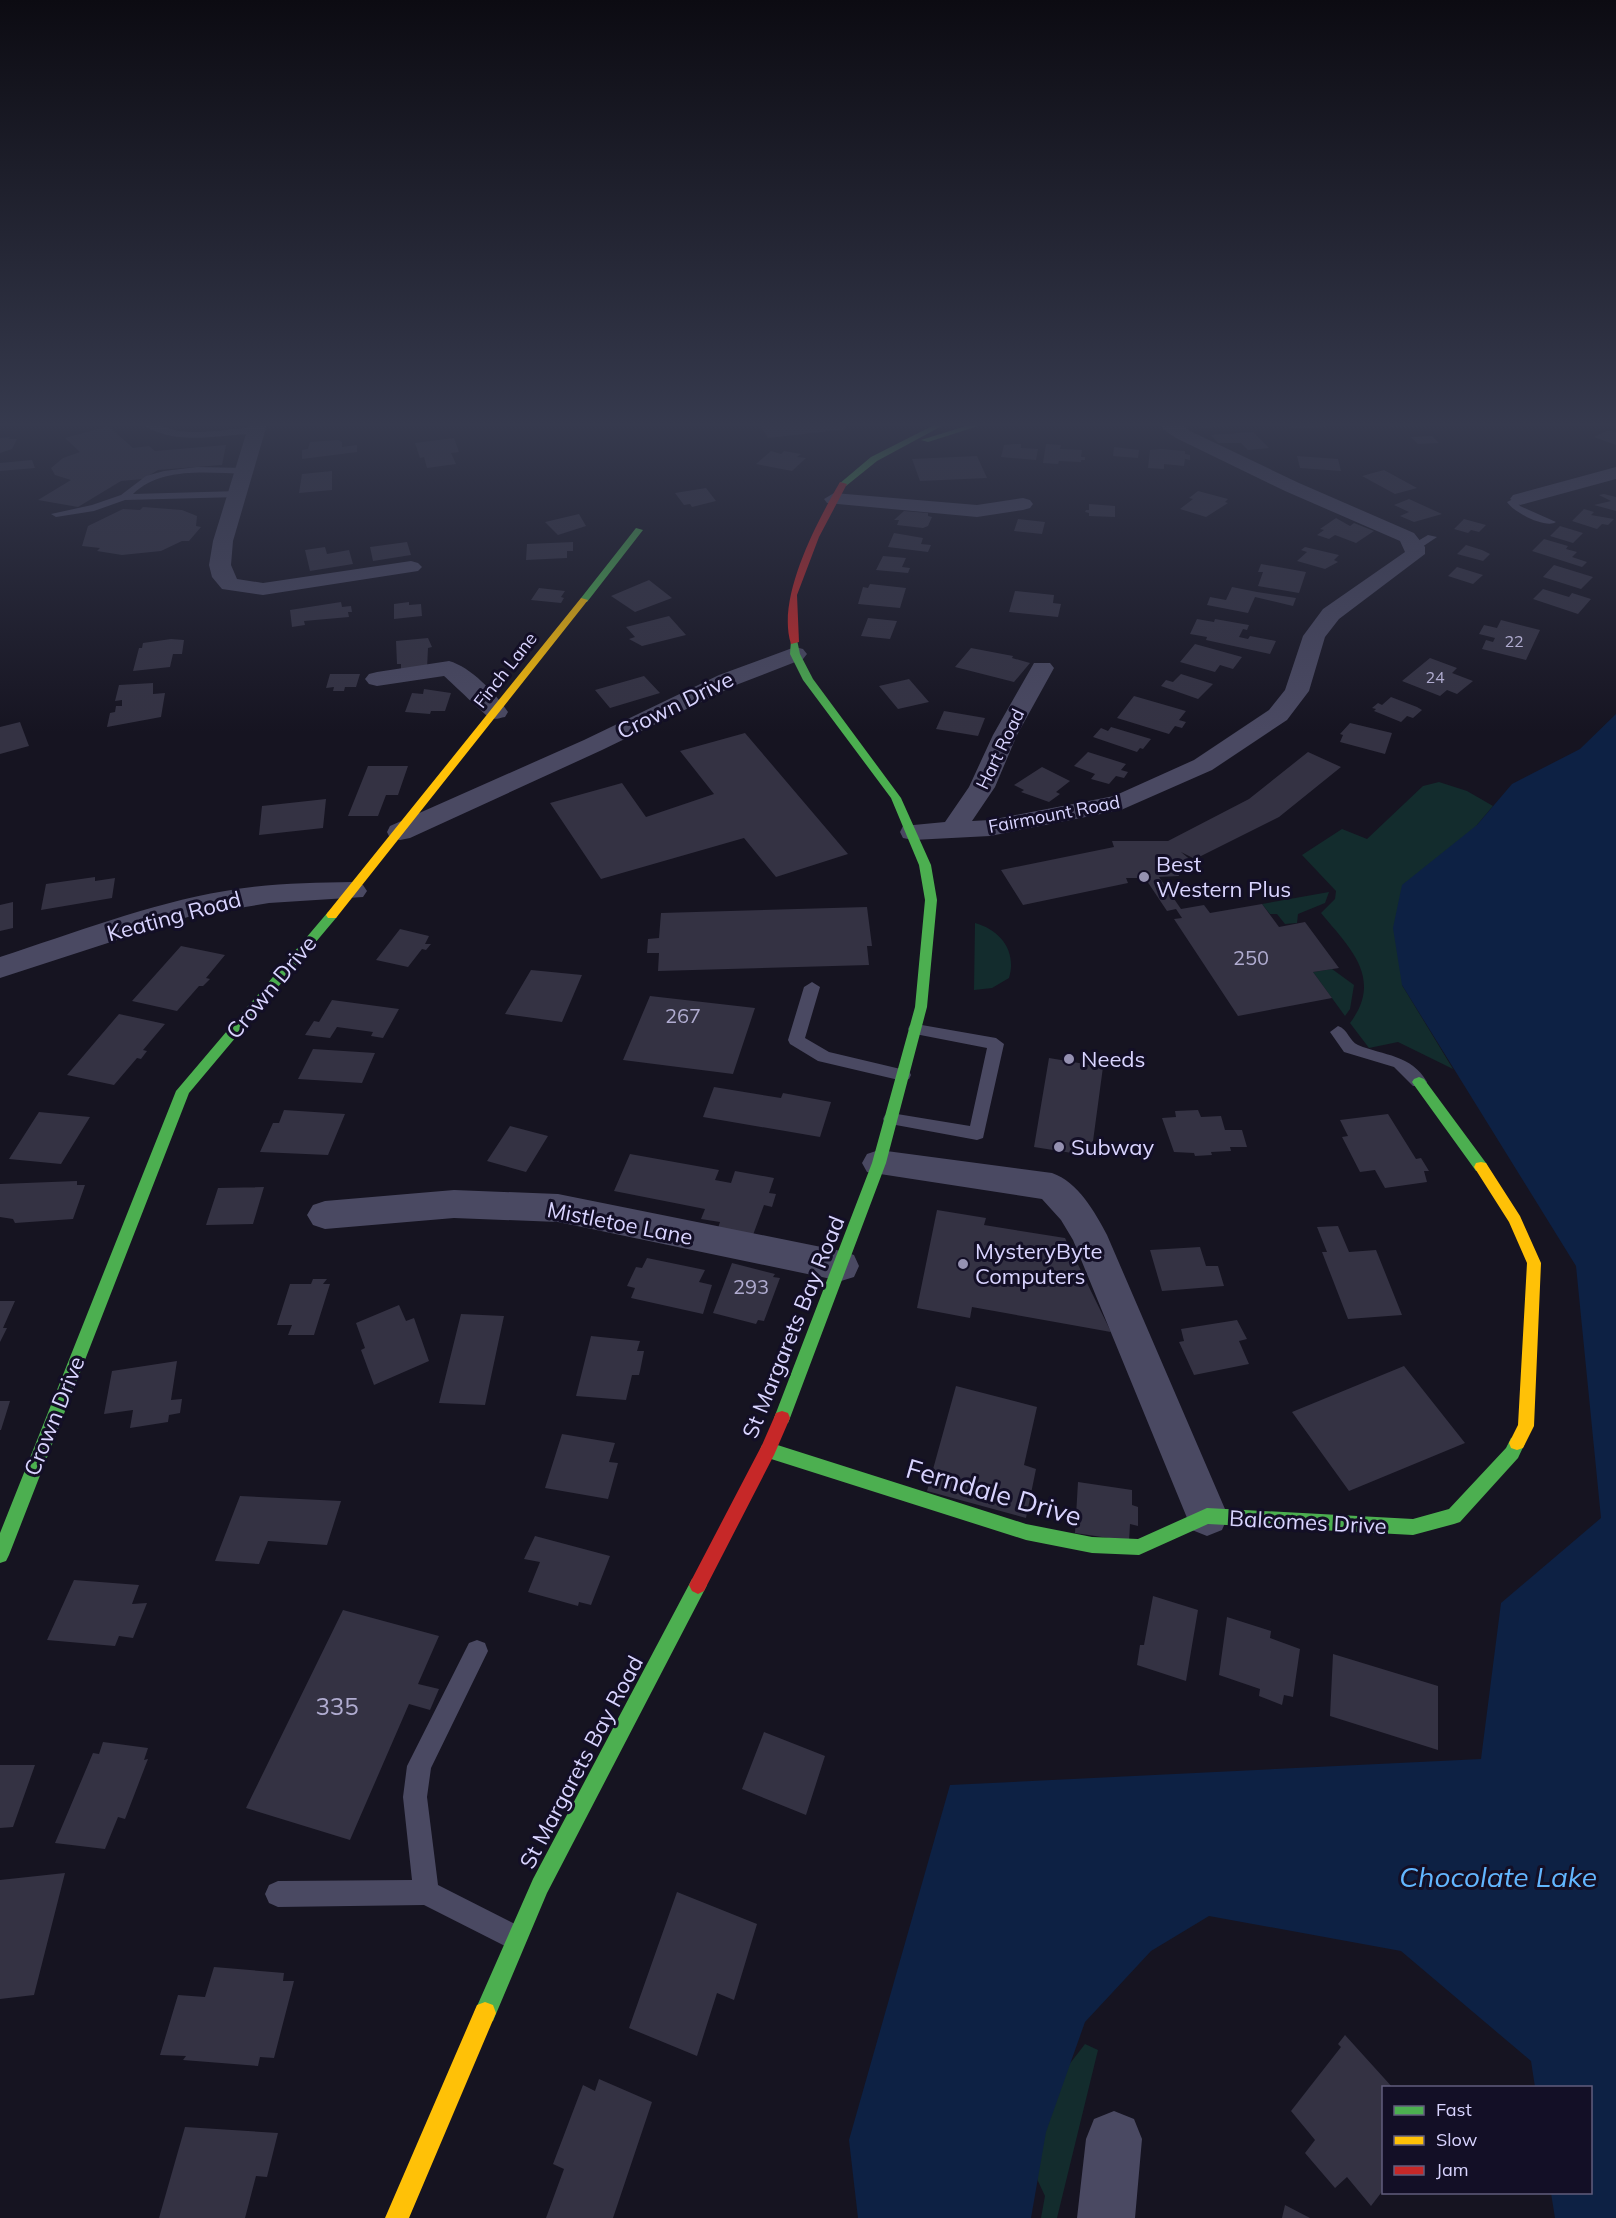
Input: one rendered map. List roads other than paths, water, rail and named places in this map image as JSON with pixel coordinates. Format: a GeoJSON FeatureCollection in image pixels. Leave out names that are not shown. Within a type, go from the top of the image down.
{"type":"FeatureCollection","features":[{"type":"Feature","properties":{"kind":"main road","name":"St Margarets Bay Road"},"geometry":{"type":"LineString","coordinates":[[397,2218],[540,1886],[768,1450],[803,1367],[879,1163],[916,1029],[921,1006],[931,900],[925,865],[913,832],[896,798],[808,680],[795,654],[792,624],[793,595],[803,566],[822,525]]}},
{"type":"Feature","properties":{"kind":"main road","name":"Finch Lane"},"geometry":{"type":"LineString","coordinates":[[400,832],[639,530]]}},
{"type":"Feature","properties":{"kind":"main road","name":"Crown Drive"},"geometry":{"type":"LineString","coordinates":[[0,1555],[183,1091],[353,891],[400,832]]}},
{"type":"Feature","properties":{"kind":"main road","name":"Balcomes Drive"},"geometry":{"type":"LineString","coordinates":[[1207,1516],[1413,1527],[1454,1516],[1512,1453],[1526,1426],[1534,1263],[1515,1220],[1492,1183],[1419,1082]]}},
{"type":"Feature","properties":{"kind":"main road","name":"Ferndale Drive"},"geometry":{"type":"LineString","coordinates":[[768,1450],[1026,1532],[1092,1545],[1139,1547],[1207,1516]]}},
{"type":"Feature","properties":{"kind":"street"},"geometry":{"type":"LineString","coordinates":[[229,525],[223,541],[220,565],[223,577],[230,584],[263,589],[411,567]]}},
{"type":"Feature","properties":{"kind":"street","name":"Fairmount Road"},"geometry":{"type":"LineString","coordinates":[[913,832],[954,828],[990,828],[1121,802],[1203,765],[1278,715],[1297,691],[1314,636],[1331,614],[1415,554],[1424,542],[1378,525]]}},
{"type":"Feature","properties":{"kind":"street","name":"Crown Drive"},"geometry":{"type":"LineString","coordinates":[[400,832],[483,792],[618,733],[725,680],[795,654]]}},
{"type":"Feature","properties":{"kind":"street"},"geometry":{"type":"LineString","coordinates":[[377,679],[449,668],[476,690],[496,712]]}},
{"type":"Feature","properties":{"kind":"street","name":"Hart Road"},"geometry":{"type":"LineString","coordinates":[[954,828],[982,787],[1005,735],[1042,668]]}},
{"type":"Feature","properties":{"kind":"street","name":"Keating Road"},"geometry":{"type":"LineString","coordinates":[[0,968],[169,914],[219,901],[257,895],[353,891]]}},
{"type":"Feature","properties":{"kind":"street","name":"Balcomes Drive"},"geometry":{"type":"LineString","coordinates":[[879,1163],[1052,1187],[1073,1210],[1089,1235],[1207,1516]]}},
{"type":"Feature","properties":{"kind":"street","name":"Mistletoe Lane"},"geometry":{"type":"LineString","coordinates":[[325,1215],[454,1204],[558,1208],[842,1266]]}},
{"type":"Feature","properties":{"kind":"street"},"geometry":{"type":"LineString","coordinates":[[1106,2218],[1114,2139]]}},
{"type":"Feature","properties":{"kind":"lane"},"geometry":{"type":"LineString","coordinates":[[812,987],[796,1040],[824,1057],[903,1075]]}},
{"type":"Feature","properties":{"kind":"lane"},"geometry":{"type":"LineString","coordinates":[[891,1119],[977,1134],[996,1044],[916,1029]]}},
{"type":"Feature","properties":{"kind":"lane"},"geometry":{"type":"LineString","coordinates":[[1338,1032],[1350,1048],[1400,1064],[1419,1082]]}},
{"type":"Feature","properties":{"kind":"lane"},"geometry":{"type":"LineString","coordinates":[[426,1892],[415,1797],[419,1766],[477,1651]]}},
{"type":"Feature","properties":{"kind":"lane"},"geometry":{"type":"LineString","coordinates":[[278,1894],[426,1892],[517,1939]]}},
{"type":"Feature","properties":{"kind":"water","name":"Chocolate Lake"},"geometry":{"type":"Polygon","coordinates":[[[1616,714],[1616,2218],[1555,2218],[1551,2194],[1592,2194],[1592,2086],[1535,2086],[1531,2061],[1401,1951],[1209,1916],[1151,1951],[1085,2022],[1046,2132],[1031,2218],[858,2218],[849,2140],[950,1785],[1481,1759],[1501,1603],[1601,1518],[1576,1266],[1402,985],[1393,928],[1402,885],[1477,825],[1512,784],[1580,749],[1616,714]]]}},
{"type":"Feature","properties":{"kind":"place","name":"Best Western Plus"},"geometry":{"type":"Point","coordinates":[1144,877]}},
{"type":"Feature","properties":{"kind":"place","name":"Needs"},"geometry":{"type":"Point","coordinates":[1069,1059]}},
{"type":"Feature","properties":{"kind":"place","name":"Subway"},"geometry":{"type":"Point","coordinates":[1059,1147]}},
{"type":"Feature","properties":{"kind":"place","name":"MysteryByte Computers"},"geometry":{"type":"Point","coordinates":[963,1264]}}]}
